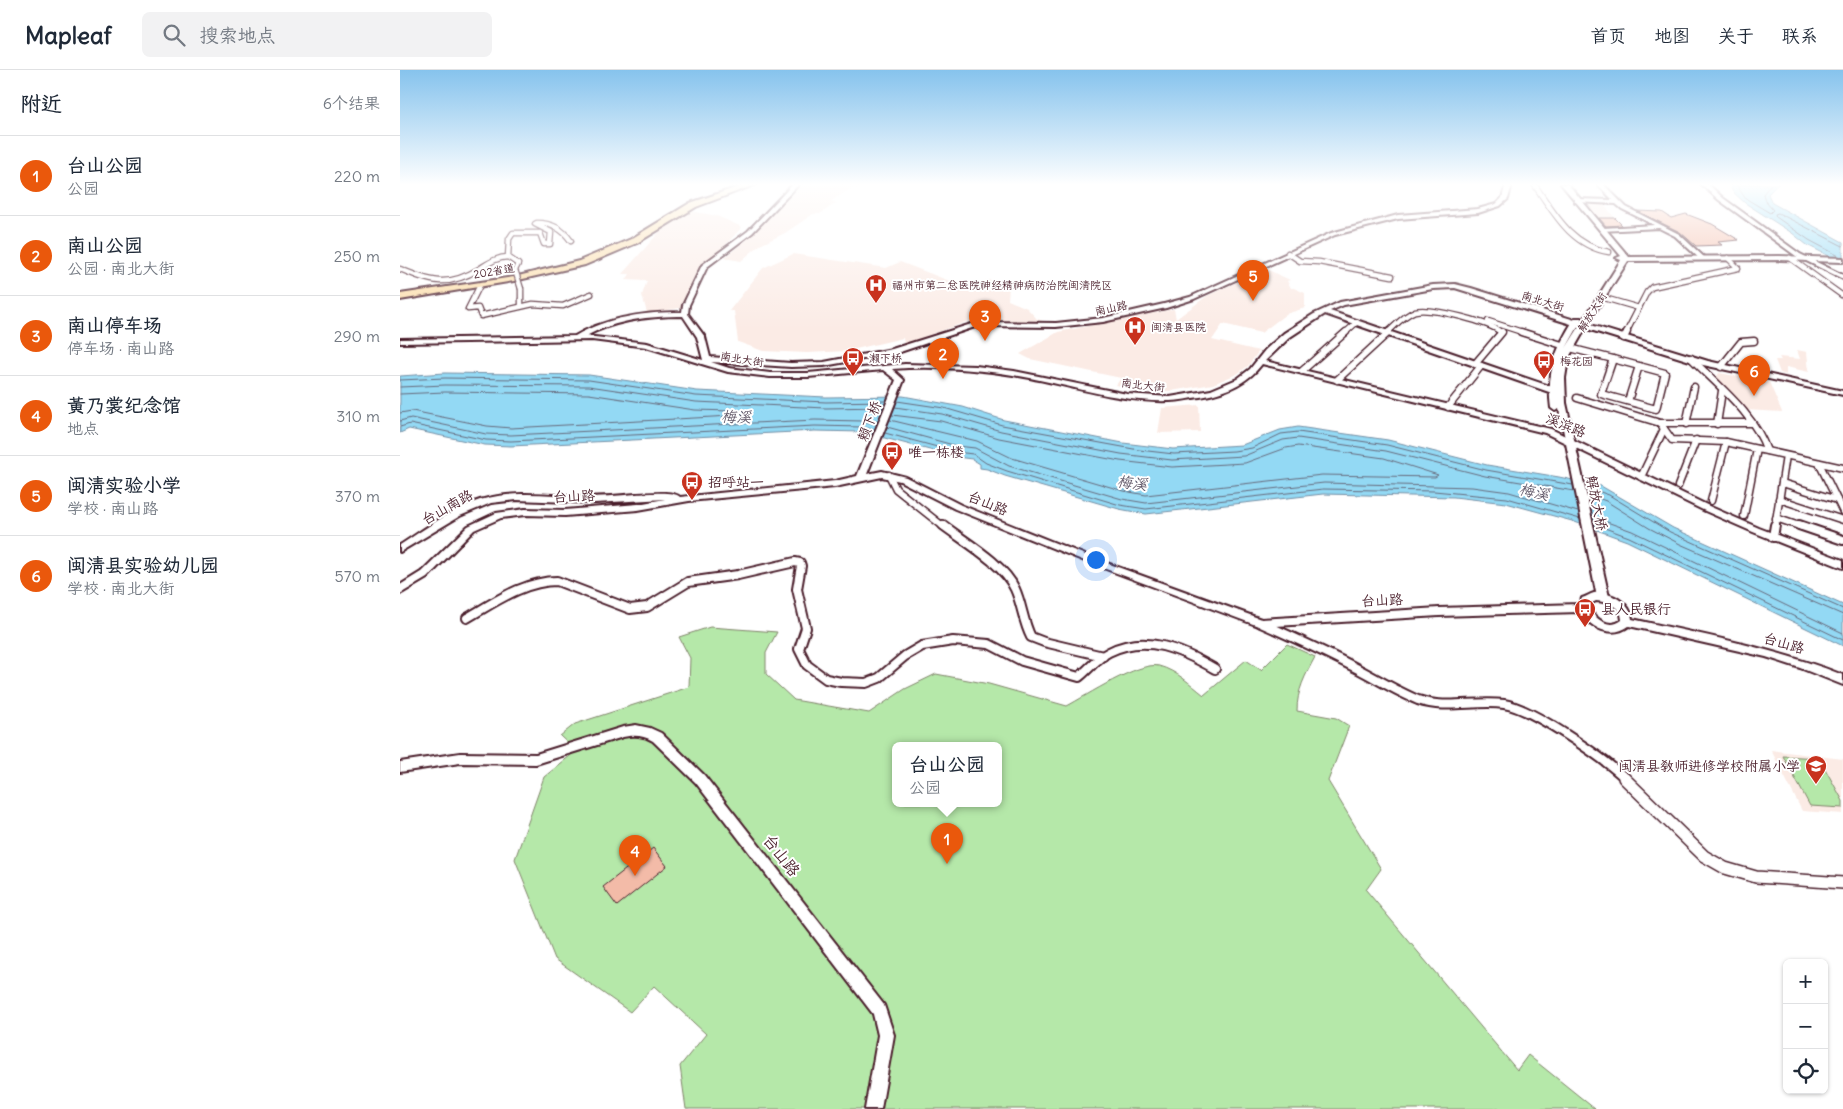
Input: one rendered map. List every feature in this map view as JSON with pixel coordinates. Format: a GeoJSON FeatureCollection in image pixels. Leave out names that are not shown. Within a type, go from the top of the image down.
{"type":"FeatureCollection","features":[{"type":"Feature","properties":{"kind":"main road","name":"202省道"},"geometry":{"type":"LineString","coordinates":[[400,297],[548,272],[598,257],[648,232]]}},
{"type":"Feature","properties":{"kind":"main road"},"geometry":{"type":"LineString","coordinates":[[1599,232],[1622,259],[1790,258],[1843,260]]}},
{"type":"Feature","properties":{"kind":"main road"},"geometry":{"type":"LineString","coordinates":[[1605,232],[1625,256],[1622,259]]}},
{"type":"Feature","properties":{"kind":"main road","name":"解放大街"},"geometry":{"type":"LineString","coordinates":[[1580,324],[1601,297],[1622,259]]}},
{"type":"Feature","properties":{"kind":"main road","name":"解放大街"},"geometry":{"type":"LineString","coordinates":[[1571,463],[1552,390],[1554,368],[1622,259]]}},
{"type":"Feature","properties":{"kind":"main road","name":"解放大街"},"geometry":{"type":"LineString","coordinates":[[1566,346],[1560,387],[1566,439]]}},
{"type":"Feature","properties":{"kind":"main road","name":"解放大桥"},"geometry":{"type":"LineString","coordinates":[[1571,463],[1599,597]]}},
{"type":"Feature","properties":{"kind":"street"},"geometry":{"type":"LineString","coordinates":[[508,257],[509,239],[513,233],[540,234],[544,244],[550,244],[551,232]]}},
{"type":"Feature","properties":{"kind":"street"},"geometry":{"type":"LineString","coordinates":[[565,232],[571,241]]}},
{"type":"Feature","properties":{"kind":"street"},"geometry":{"type":"LineString","coordinates":[[707,362],[701,337],[685,314],[686,305],[704,266],[749,232]]}},
{"type":"Feature","properties":{"kind":"street","name":"南山路"},"geometry":{"type":"LineString","coordinates":[[707,362],[791,365],[824,364],[894,351],[970,326],[996,324],[1056,325],[1095,321],[1184,301],[1339,232]]}},
{"type":"Feature","properties":{"kind":"street"},"geometry":{"type":"LineString","coordinates":[[1570,232],[1576,241],[1595,251],[1609,252]]}},
{"type":"Feature","properties":{"kind":"street"},"geometry":{"type":"LineString","coordinates":[[1672,232],[1677,235],[1703,259]]}},
{"type":"Feature","properties":{"kind":"street"},"geometry":{"type":"LineString","coordinates":[[1768,232],[1806,259],[1843,277]]}},
{"type":"Feature","properties":{"kind":"street"},"geometry":{"type":"LineString","coordinates":[[1288,254],[1300,261],[1325,263],[1392,276]]}},
{"type":"Feature","properties":{"kind":"street"},"geometry":{"type":"LineString","coordinates":[[400,268],[429,282],[441,282],[461,277],[495,259],[508,257],[515,259],[518,264],[515,270],[521,289],[521,306]]}},
{"type":"Feature","properties":{"kind":"street"},"geometry":{"type":"LineString","coordinates":[[1624,338],[1652,287],[1738,268],[1728,258]]}},
{"type":"Feature","properties":{"kind":"street"},"geometry":{"type":"LineString","coordinates":[[1790,258],[1843,296]]}},
{"type":"Feature","properties":{"kind":"street"},"geometry":{"type":"LineString","coordinates":[[480,285],[468,309],[478,308],[481,316],[533,304],[563,306],[591,294]]}},
{"type":"Feature","properties":{"kind":"street","name":"南北大街"},"geometry":{"type":"LineString","coordinates":[[400,341],[577,338],[638,343],[707,362],[728,370],[789,376],[916,366],[992,370],[1128,396],[1170,399],[1205,394],[1228,387],[1248,376],[1262,362],[1268,352],[1287,335],[1324,311],[1342,303],[1361,298],[1449,286],[1462,287],[1721,367],[1843,393]]}},
{"type":"Feature","properties":{"kind":"street"},"geometry":{"type":"LineString","coordinates":[[1601,297],[1640,308]]}},
{"type":"Feature","properties":{"kind":"street"},"geometry":{"type":"LineString","coordinates":[[1418,306],[1450,310],[1566,346],[1665,373],[1656,409],[1601,394],[1613,359]]}},
{"type":"Feature","properties":{"kind":"street"},"geometry":{"type":"LineString","coordinates":[[1338,380],[1410,313],[1426,310],[1449,314],[1502,332],[1448,407]]}},
{"type":"Feature","properties":{"kind":"street"},"geometry":{"type":"LineString","coordinates":[[1324,311],[1552,390]]}},
{"type":"Feature","properties":{"kind":"street"},"geometry":{"type":"LineString","coordinates":[[577,338],[593,329],[621,320],[649,315],[685,314]]}},
{"type":"Feature","properties":{"kind":"street"},"geometry":{"type":"LineString","coordinates":[[1302,371],[1357,322]]}},
{"type":"Feature","properties":{"kind":"street"},"geometry":{"type":"LineString","coordinates":[[1721,367],[1741,342],[1754,340]]}},
{"type":"Feature","properties":{"kind":"street"},"geometry":{"type":"LineString","coordinates":[[1691,358],[1752,424],[1764,440],[1767,452]]}},
{"type":"Feature","properties":{"kind":"street","name":"溪滨路"},"geometry":{"type":"LineString","coordinates":[[1262,362],[1548,431],[1687,500],[1773,537],[1843,564]]}},
{"type":"Feature","properties":{"kind":"street"},"geometry":{"type":"LineString","coordinates":[[884,368],[894,374],[899,383],[916,366]]}},
{"type":"Feature","properties":{"kind":"street"},"geometry":{"type":"LineString","coordinates":[[1628,401],[1639,366]]}},
{"type":"Feature","properties":{"kind":"street","name":"赖下桥"},"geometry":{"type":"LineString","coordinates":[[861,478],[899,383]]}},
{"type":"Feature","properties":{"kind":"street"},"geometry":{"type":"LineString","coordinates":[[1686,424],[1694,387]]}},
{"type":"Feature","properties":{"kind":"street"},"geometry":{"type":"LineString","coordinates":[[1717,424],[1722,391]]}},
{"type":"Feature","properties":{"kind":"street"},"geometry":{"type":"LineString","coordinates":[[1577,398],[1662,426],[1752,424]]}},
{"type":"Feature","properties":{"kind":"street"},"geometry":{"type":"LineString","coordinates":[[1662,426],[1672,440],[1726,442],[1843,468]]}},
{"type":"Feature","properties":{"kind":"street"},"geometry":{"type":"LineString","coordinates":[[1641,477],[1662,426]]}},
{"type":"Feature","properties":{"kind":"street"},"geometry":{"type":"LineString","coordinates":[[1678,486],[1696,440]]}},
{"type":"Feature","properties":{"kind":"street"},"geometry":{"type":"LineString","coordinates":[[1711,501],[1726,442]]}},
{"type":"Feature","properties":{"kind":"street"},"geometry":{"type":"LineString","coordinates":[[1744,516],[1757,449]]}},
{"type":"Feature","properties":{"kind":"street"},"geometry":{"type":"LineString","coordinates":[[1773,537],[1786,456]]}},
{"type":"Feature","properties":{"kind":"street"},"geometry":{"type":"LineString","coordinates":[[1819,463],[1843,512]]}},
{"type":"Feature","properties":{"kind":"street"},"geometry":{"type":"LineString","coordinates":[[889,475],[896,489],[905,497],[1006,574],[1016,590],[1028,632],[1032,637],[1044,642],[1102,656]]}},
{"type":"Feature","properties":{"kind":"street","name":"台山路"},"geometry":{"type":"LineString","coordinates":[[400,590],[424,575],[471,528],[499,515],[518,512],[565,512],[611,509],[689,498],[825,485],[889,475],[903,479],[969,511],[1090,560],[1261,623],[1439,612],[1584,608]]}},
{"type":"Feature","properties":{"kind":"street"},"geometry":{"type":"LineString","coordinates":[[1782,483],[1837,500]]}},
{"type":"Feature","properties":{"kind":"street","name":"台山南路"},"geometry":{"type":"LineString","coordinates":[[400,549],[472,507],[491,500],[534,498],[596,500],[657,496],[689,498]]}},
{"type":"Feature","properties":{"kind":"street"},"geometry":{"type":"LineString","coordinates":[[1779,499],[1843,520]]}},
{"type":"Feature","properties":{"kind":"street"},"geometry":{"type":"LineString","coordinates":[[1776,518],[1843,540]]}},
{"type":"Feature","properties":{"kind":"street"},"geometry":{"type":"LineString","coordinates":[[467,618],[510,594],[546,580],[557,581],[630,609],[638,610],[662,600],[679,587],[690,582],[740,575],[795,562],[800,563],[801,566],[797,589],[806,628],[799,649],[803,660],[813,670],[834,682],[856,684],[872,681],[886,673],[905,656],[922,646],[970,641],[989,644],[1022,660],[1079,677],[1102,656],[1128,644],[1150,642],[1192,655],[1215,669]]}},
{"type":"Feature","properties":{"kind":"street"},"geometry":{"type":"LineString","coordinates":[[1599,597],[1616,602],[1622,607],[1626,612],[1627,622],[1618,628],[1604,627],[1591,620],[1584,608],[1586,601],[1599,597]]}},
{"type":"Feature","properties":{"kind":"street","name":"台山路"},"geometry":{"type":"LineString","coordinates":[[1627,622],[1766,653],[1803,664],[1843,680]]}},
{"type":"Feature","properties":{"kind":"street"},"geometry":{"type":"LineString","coordinates":[[1261,623],[1315,647],[1418,700],[1442,705],[1505,704],[1534,716],[1577,742],[1615,769],[1704,856],[1726,868],[1756,877],[1843,883]]}},
{"type":"Feature","properties":{"kind":"street","name":"台山路"},"geometry":{"type":"LineString","coordinates":[[400,767],[460,758],[536,759],[624,732],[642,731],[658,737],[700,779],[880,1010],[886,1035],[873,1109]]}},
{"type":"Feature","properties":{"kind":"shaded area"},"geometry":{"type":"Polygon","coordinates":[[[659,232],[737,232],[721,250],[701,266],[681,308],[647,313],[642,295],[647,281],[626,280],[630,274],[622,274],[659,232]]]}},
{"type":"Feature","properties":{"kind":"shaded area"},"geometry":{"type":"Polygon","coordinates":[[[754,232],[786,232],[760,245],[741,261],[724,258],[754,232]]]}},
{"type":"Feature","properties":{"kind":"shaded area","name":"福州市第二总医院神经精神病防治院闽清院区"},"geometry":{"type":"Polygon","coordinates":[[[793,254],[886,268],[900,262],[968,288],[987,280],[1003,282],[1009,286],[1008,300],[1027,308],[1037,319],[1050,323],[985,319],[966,322],[904,344],[903,338],[847,351],[807,353],[763,351],[738,342],[734,311],[729,311],[763,268],[793,254]]]}},
{"type":"Feature","properties":{"kind":"shaded area","name":"闽清县医院"},"geometry":{"type":"Polygon","coordinates":[[[1266,269],[1290,280],[1287,281],[1291,288],[1305,293],[1305,308],[1286,314],[1261,333],[1223,324],[1212,340],[1259,351],[1248,366],[1237,374],[1213,384],[1171,391],[1142,390],[1116,385],[1121,378],[1030,359],[1020,354],[1058,332],[1174,309],[1176,319],[1207,296],[1266,269]]]}},
{"type":"Feature","properties":{"kind":"shaded area"},"geometry":{"type":"Polygon","coordinates":[[[1797,350],[1807,352],[1809,372],[1786,367],[1786,375],[1780,373],[1775,360],[1781,360],[1779,357],[1800,359],[1797,350]]]}},
{"type":"Feature","properties":{"kind":"shaded area"},"geometry":{"type":"Polygon","coordinates":[[[1719,373],[1769,382],[1782,412],[1745,410],[1716,378],[1719,373]]]}},
{"type":"Feature","properties":{"kind":"shaded area"},"geometry":{"type":"Polygon","coordinates":[[[1199,405],[1200,432],[1158,433],[1162,408],[1199,405]]]}},
{"type":"Feature","properties":{"kind":"shaded area","name":"闽清县教师进修学校附属小学"},"geometry":{"type":"Polygon","coordinates":[[[1771,750],[1843,759],[1843,814],[1802,811],[1771,750]]]}},
{"type":"Feature","properties":{"kind":"green space"},"geometry":{"type":"Polygon","coordinates":[[[710,627],[777,632],[766,653],[766,674],[794,700],[869,713],[905,689],[936,674],[989,684],[1067,706],[1126,674],[1150,666],[1159,666],[1172,671],[1204,695],[1246,660],[1261,670],[1287,644],[1315,657],[1300,690],[1297,711],[1336,718],[1349,726],[1328,781],[1381,869],[1366,890],[1517,1070],[1528,1055],[1595,1109],[686,1109],[680,1066],[706,1034],[654,986],[630,1012],[555,959],[515,859],[544,777],[576,751],[560,736],[575,724],[689,687],[690,658],[679,637],[710,627]]]}},
{"type":"Feature","properties":{"kind":"green space"},"geometry":{"type":"Polygon","coordinates":[[[1783,756],[1819,758],[1843,801],[1843,808],[1810,806],[1783,756]]]}},
{"type":"Feature","properties":{"kind":"water"},"geometry":{"type":"Polygon","coordinates":[[[1826,232],[1843,242],[1843,263],[1807,245],[1792,233],[1826,232]]]}},
{"type":"Feature","properties":{"kind":"water","name":"梅溪"},"geometry":{"type":"Polygon","coordinates":[[[445,373],[589,375],[697,391],[826,397],[903,396],[963,407],[1004,420],[1123,443],[1173,449],[1242,445],[1280,430],[1298,427],[1388,440],[1487,465],[1601,486],[1673,528],[1843,605],[1843,646],[1627,541],[1572,521],[1506,503],[1454,497],[1323,494],[1146,514],[1119,509],[1005,476],[980,468],[980,464],[972,459],[956,457],[862,432],[815,431],[511,446],[485,445],[409,429],[400,433],[400,376],[445,373]]]}},
{"type":"Feature","properties":{"kind":"building"},"geometry":{"type":"Polygon","coordinates":[[[1681,232],[1726,232],[1739,240],[1718,242],[1722,245],[1696,246],[1681,232]]]}},
{"type":"Feature","properties":{"kind":"building"},"geometry":{"type":"Polygon","coordinates":[[[653,848],[667,866],[617,906],[603,887],[653,848]]]}},
{"type":"Feature","properties":{"kind":"place","name":"闽清实验小学"},"geometry":{"type":"Point","coordinates":[1253,301]}},
{"type":"Feature","properties":{"kind":"place","name":"福州市第二总医院神经精神病防治院闽清院区"},"geometry":{"type":"Point","coordinates":[876,304]}},
{"type":"Feature","properties":{"kind":"place","name":"南山停车场"},"geometry":{"type":"Point","coordinates":[985,341]}},
{"type":"Feature","properties":{"kind":"place","name":"闽清县医院"},"geometry":{"type":"Point","coordinates":[1135,346]}},
{"type":"Feature","properties":{"kind":"place","name":"濑下桥"},"geometry":{"type":"Point","coordinates":[853,377]}},
{"type":"Feature","properties":{"kind":"place","name":"南山公园"},"geometry":{"type":"Point","coordinates":[943,379]}},
{"type":"Feature","properties":{"kind":"place","name":"梅花园"},"geometry":{"type":"Point","coordinates":[1544,380]}},
{"type":"Feature","properties":{"kind":"place","name":"闽清县实验幼儿园"},"geometry":{"type":"Point","coordinates":[1754,396]}},
{"type":"Feature","properties":{"kind":"place","name":"唯一栋楼"},"geometry":{"type":"Point","coordinates":[892,471]}},
{"type":"Feature","properties":{"kind":"place","name":"招呼站一"},"geometry":{"type":"Point","coordinates":[692,501]}},
{"type":"Feature","properties":{"kind":"place","name":"县人民银行"},"geometry":{"type":"Point","coordinates":[1585,628]}},
{"type":"Feature","properties":{"kind":"place","name":"闽清县教师进修学校附属小学"},"geometry":{"type":"Point","coordinates":[1816,785]}},
{"type":"Feature","properties":{"kind":"place","name":"台山公园"},"geometry":{"type":"Point","coordinates":[947,864]}},
{"type":"Feature","properties":{"kind":"place","name":"黄乃裳纪念馆"},"geometry":{"type":"Point","coordinates":[635,876]}}]}
